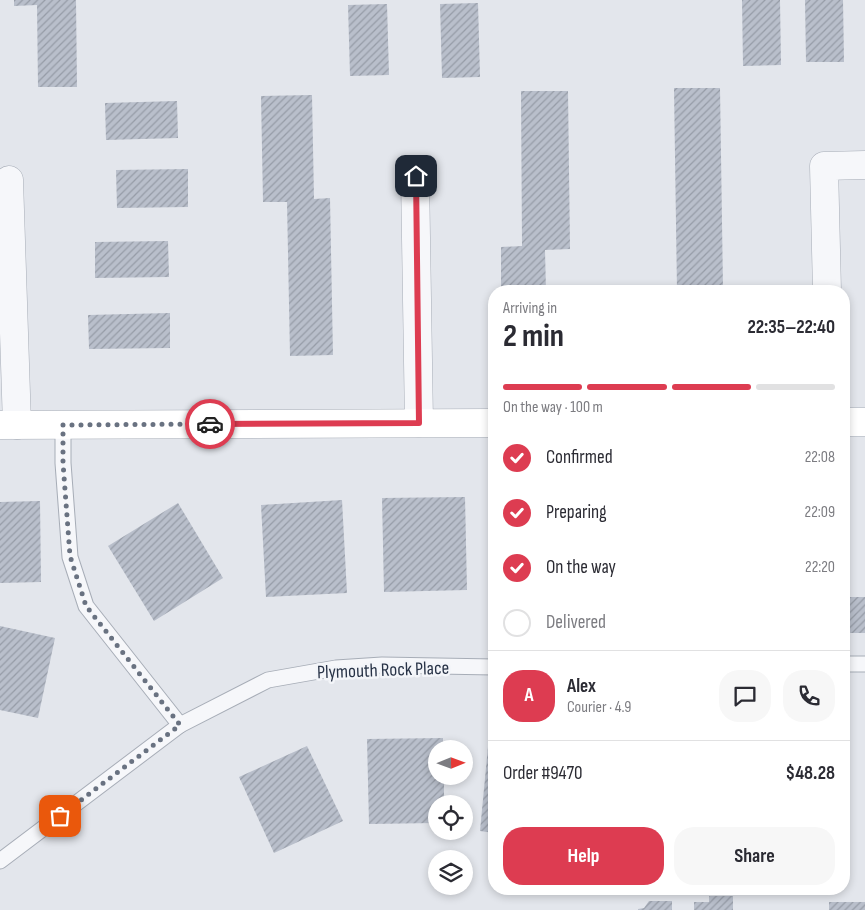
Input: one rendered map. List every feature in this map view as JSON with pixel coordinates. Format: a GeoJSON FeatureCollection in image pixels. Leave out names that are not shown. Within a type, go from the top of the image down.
{"type":"FeatureCollection","features":[{"type":"Feature","properties":{"kind":"street"},"geometry":{"type":"LineString","coordinates":[[827,285],[824,166],[865,165]]}},
{"type":"Feature","properties":{"kind":"street"},"geometry":{"type":"LineString","coordinates":[[416,176],[419,423]]}},
{"type":"Feature","properties":{"kind":"street"},"geometry":{"type":"LineString","coordinates":[[9,180],[9,425],[488,423]]}},
{"type":"Feature","properties":{"kind":"street"},"geometry":{"type":"LineString","coordinates":[[850,422],[865,422]]}},
{"type":"Feature","properties":{"kind":"lane"},"geometry":{"type":"LineString","coordinates":[[63,425],[63,463],[70,556],[86,606],[180,725]]}},
{"type":"Feature","properties":{"kind":"lane"},"geometry":{"type":"LineString","coordinates":[[850,664],[865,664]]}},
{"type":"Feature","properties":{"kind":"lane","name":"Plymouth Rock Place"},"geometry":{"type":"LineString","coordinates":[[0,861],[180,725],[268,680],[336,668],[382,665],[488,666]]}},
{"type":"Feature","properties":{"kind":"building"},"geometry":{"type":"Polygon","coordinates":[[[14,0],[76,0],[77,87],[38,87],[37,5],[14,6],[14,0]]]}},
{"type":"Feature","properties":{"kind":"building"},"geometry":{"type":"Polygon","coordinates":[[[742,0],[780,0],[781,65],[743,66],[742,0]]]}},
{"type":"Feature","properties":{"kind":"building"},"geometry":{"type":"Polygon","coordinates":[[[805,0],[843,0],[844,62],[806,62],[805,0]]]}},
{"type":"Feature","properties":{"kind":"building"},"geometry":{"type":"Polygon","coordinates":[[[478,3],[480,77],[442,78],[440,4],[478,3]]]}},
{"type":"Feature","properties":{"kind":"building"},"geometry":{"type":"Polygon","coordinates":[[[387,4],[389,75],[350,76],[348,5],[387,4]]]}},
{"type":"Feature","properties":{"kind":"building"},"geometry":{"type":"Polygon","coordinates":[[[674,88],[720,88],[723,285],[677,285],[674,88]]]}},
{"type":"Feature","properties":{"kind":"building"},"geometry":{"type":"Polygon","coordinates":[[[521,91],[568,91],[570,249],[545,250],[546,285],[501,285],[501,247],[522,246],[521,91]]]}},
{"type":"Feature","properties":{"kind":"building"},"geometry":{"type":"Polygon","coordinates":[[[312,95],[314,199],[330,198],[333,355],[290,356],[287,202],[263,202],[261,96],[312,95]]]}},
{"type":"Feature","properties":{"kind":"building"},"geometry":{"type":"Polygon","coordinates":[[[177,101],[178,138],[106,140],[105,103],[177,101]]]}},
{"type":"Feature","properties":{"kind":"building"},"geometry":{"type":"Polygon","coordinates":[[[188,169],[188,207],[117,208],[116,170],[188,169]]]}},
{"type":"Feature","properties":{"kind":"building"},"geometry":{"type":"Polygon","coordinates":[[[168,241],[169,277],[95,278],[95,242],[168,241]]]}},
{"type":"Feature","properties":{"kind":"building"},"geometry":{"type":"Polygon","coordinates":[[[170,313],[170,348],[89,349],[88,315],[170,313]]]}},
{"type":"Feature","properties":{"kind":"building"},"geometry":{"type":"Polygon","coordinates":[[[465,497],[467,590],[384,592],[382,498],[465,497]]]}},
{"type":"Feature","properties":{"kind":"building"},"geometry":{"type":"Polygon","coordinates":[[[342,500],[347,593],[266,597],[261,505],[342,500]]]}},
{"type":"Feature","properties":{"kind":"building"},"geometry":{"type":"Polygon","coordinates":[[[40,501],[41,582],[0,583],[0,502],[40,501]]]}},
{"type":"Feature","properties":{"kind":"building"},"geometry":{"type":"Polygon","coordinates":[[[178,503],[223,578],[154,621],[108,546],[178,503]]]}},
{"type":"Feature","properties":{"kind":"building"},"geometry":{"type":"Polygon","coordinates":[[[850,597],[865,597],[865,633],[850,633],[850,597]]]}},
{"type":"Feature","properties":{"kind":"building"},"geometry":{"type":"Polygon","coordinates":[[[0,626],[55,638],[38,718],[0,710],[0,626]]]}},
{"type":"Feature","properties":{"kind":"building"},"geometry":{"type":"Polygon","coordinates":[[[443,738],[443,740],[428,740],[428,785],[444,785],[444,795],[428,795],[428,823],[369,824],[367,739],[443,738]]]}},
{"type":"Feature","properties":{"kind":"building"},"geometry":{"type":"Polygon","coordinates":[[[307,746],[343,821],[274,853],[239,777],[307,746]]]}},
{"type":"Feature","properties":{"kind":"building"},"geometry":{"type":"Polygon","coordinates":[[[488,747],[488,832],[480,831],[488,747]]]}},
{"type":"Feature","properties":{"kind":"building"},"geometry":{"type":"Polygon","coordinates":[[[709,896],[733,896],[733,910],[694,910],[694,902],[709,902],[709,896]]]}},
{"type":"Feature","properties":{"kind":"building"},"geometry":{"type":"Polygon","coordinates":[[[649,901],[672,901],[672,910],[638,910],[644,908],[649,901]]]}},
{"type":"Feature","properties":{"kind":"building"},"geometry":{"type":"Polygon","coordinates":[[[829,902],[865,902],[865,910],[829,910],[829,902]]]}},
{"type":"Feature","properties":{"kind":"way so far"},"geometry":{"type":"LineString","coordinates":[[60,816],[180,725],[86,606],[70,556],[63,463],[63,425],[210,424]]}},
{"type":"Feature","properties":{"kind":"route"},"geometry":{"type":"LineString","coordinates":[[210,424],[419,423],[416,176]]}}]}
